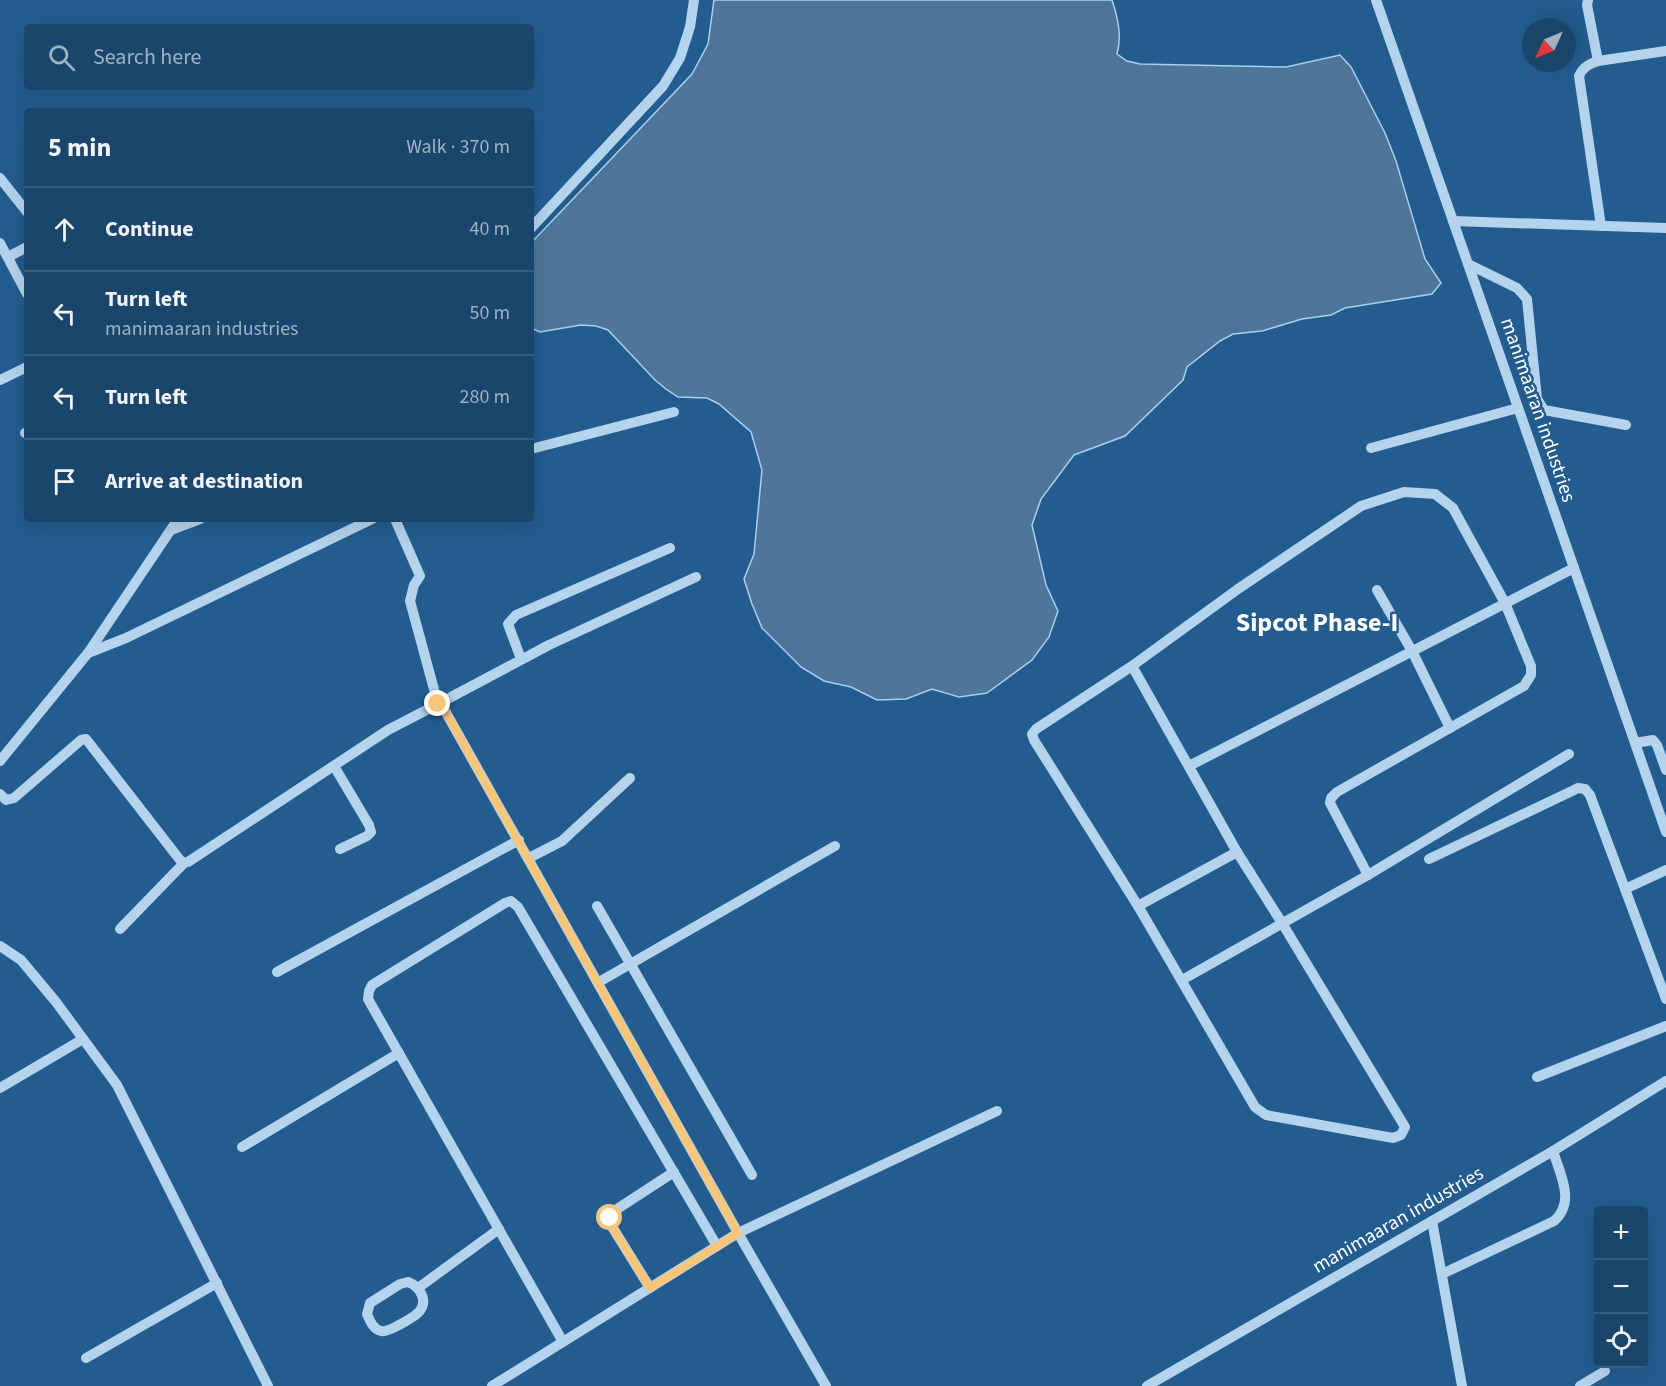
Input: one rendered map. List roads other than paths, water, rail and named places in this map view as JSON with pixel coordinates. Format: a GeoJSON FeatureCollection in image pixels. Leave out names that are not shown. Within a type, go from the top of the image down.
{"type":"FeatureCollection","features":[{"type":"Feature","properties":{"kind":"street"},"geometry":{"type":"LineString","coordinates":[[534,225],[663,86],[680,58],[690,27],[694,0]]}},
{"type":"Feature","properties":{"kind":"street","name":"manimaaran industries"},"geometry":{"type":"LineString","coordinates":[[1376,0],[1666,832]]}},
{"type":"Feature","properties":{"kind":"street"},"geometry":{"type":"LineString","coordinates":[[1588,0],[1598,61]]}},
{"type":"Feature","properties":{"kind":"street"},"geometry":{"type":"LineString","coordinates":[[1601,226],[1579,76],[1581,70],[1598,61],[1666,51]]}},
{"type":"Feature","properties":{"kind":"street"},"geometry":{"type":"LineString","coordinates":[[0,178],[24,208]]}},
{"type":"Feature","properties":{"kind":"street"},"geometry":{"type":"LineString","coordinates":[[1453,221],[1666,228]]}},
{"type":"Feature","properties":{"kind":"street"},"geometry":{"type":"LineString","coordinates":[[0,243],[24,288]]}},
{"type":"Feature","properties":{"kind":"street"},"geometry":{"type":"LineString","coordinates":[[8,256],[24,248]]}},
{"type":"Feature","properties":{"kind":"street"},"geometry":{"type":"LineString","coordinates":[[1468,264],[1517,288],[1527,299],[1537,399],[1544,410],[1626,425]]}},
{"type":"Feature","properties":{"kind":"street"},"geometry":{"type":"LineString","coordinates":[[0,380],[24,368]]}},
{"type":"Feature","properties":{"kind":"street"},"geometry":{"type":"LineString","coordinates":[[1371,448],[1518,408]]}},
{"type":"Feature","properties":{"kind":"street"},"geometry":{"type":"LineString","coordinates":[[534,447],[674,412]]}},
{"type":"Feature","properties":{"kind":"street"},"geometry":{"type":"LineString","coordinates":[[1132,666],[1237,852],[1405,1127],[1401,1135],[1394,1138],[1260,1112],[1255,1107],[1138,906],[1032,735],[1036,729],[1132,666],[1238,589],[1361,506],[1404,492],[1435,494],[1453,508],[1504,603],[1531,666],[1531,675],[1528,682],[1337,792],[1331,798],[1330,803],[1368,875]]}},
{"type":"Feature","properties":{"kind":"street"},"geometry":{"type":"LineString","coordinates":[[0,761],[88,653],[176,522]]}},
{"type":"Feature","properties":{"kind":"street"},"geometry":{"type":"LineString","coordinates":[[171,530],[192,522]]}},
{"type":"Feature","properties":{"kind":"street"},"geometry":{"type":"LineString","coordinates":[[88,653],[126,638],[366,522]]}},
{"type":"Feature","properties":{"kind":"street"},"geometry":{"type":"LineString","coordinates":[[396,522],[420,576],[414,585],[410,601],[438,704],[444,709],[519,840],[826,1386]]}},
{"type":"Feature","properties":{"kind":"street"},"geometry":{"type":"LineString","coordinates":[[521,659],[508,624],[516,615],[670,549]]}},
{"type":"Feature","properties":{"kind":"street"},"geometry":{"type":"LineString","coordinates":[[1189,766],[1574,567]]}},
{"type":"Feature","properties":{"kind":"street"},"geometry":{"type":"LineString","coordinates":[[120,929],[184,863],[388,730],[549,645],[696,577]]}},
{"type":"Feature","properties":{"kind":"street"},"geometry":{"type":"LineString","coordinates":[[1377,590],[1412,651],[1450,728]]}},
{"type":"Feature","properties":{"kind":"street"},"geometry":{"type":"LineString","coordinates":[[0,794],[6,800],[14,798],[81,740],[86,739],[184,863]]}},
{"type":"Feature","properties":{"kind":"street"},"geometry":{"type":"LineString","coordinates":[[1635,743],[1653,740],[1666,770]]}},
{"type":"Feature","properties":{"kind":"street"},"geometry":{"type":"LineString","coordinates":[[1182,980],[1368,875],[1569,754]]}},
{"type":"Feature","properties":{"kind":"street"},"geometry":{"type":"LineString","coordinates":[[334,766],[371,832],[340,849]]}},
{"type":"Feature","properties":{"kind":"street"},"geometry":{"type":"LineString","coordinates":[[529,858],[562,841],[630,778]]}},
{"type":"Feature","properties":{"kind":"street"},"geometry":{"type":"LineString","coordinates":[[1429,859],[1578,788],[1585,789],[1590,795],[1666,999]]}},
{"type":"Feature","properties":{"kind":"street"},"geometry":{"type":"LineString","coordinates":[[277,972],[519,840]]}},
{"type":"Feature","properties":{"kind":"street"},"geometry":{"type":"LineString","coordinates":[[599,982],[835,846]]}},
{"type":"Feature","properties":{"kind":"street"},"geometry":{"type":"LineString","coordinates":[[1138,906],[1237,852]]}},
{"type":"Feature","properties":{"kind":"street"},"geometry":{"type":"LineString","coordinates":[[1625,889],[1666,870]]}},
{"type":"Feature","properties":{"kind":"street"},"geometry":{"type":"LineString","coordinates":[[563,1342],[368,999],[372,985],[505,903],[512,901],[518,907],[717,1246]]}},
{"type":"Feature","properties":{"kind":"street"},"geometry":{"type":"LineString","coordinates":[[597,906],[752,1175]]}},
{"type":"Feature","properties":{"kind":"street"},"geometry":{"type":"LineString","coordinates":[[0,946],[21,960],[117,1085],[268,1386]]}},
{"type":"Feature","properties":{"kind":"street"},"geometry":{"type":"LineString","coordinates":[[1537,1077],[1666,1026]]}},
{"type":"Feature","properties":{"kind":"street"},"geometry":{"type":"LineString","coordinates":[[0,1088],[83,1039]]}},
{"type":"Feature","properties":{"kind":"street"},"geometry":{"type":"LineString","coordinates":[[242,1147],[399,1053]]}},
{"type":"Feature","properties":{"kind":"street","name":"manimaaran industries"},"geometry":{"type":"LineString","coordinates":[[1147,1386],[1553,1151],[1666,1081]]}},
{"type":"Feature","properties":{"kind":"street"},"geometry":{"type":"LineString","coordinates":[[492,1386],[738,1233],[997,1111]]}},
{"type":"Feature","properties":{"kind":"street"},"geometry":{"type":"LineString","coordinates":[[1442,1274],[1554,1221],[1560,1216],[1566,1194],[1553,1151]]}},
{"type":"Feature","properties":{"kind":"street"},"geometry":{"type":"LineString","coordinates":[[650,1288],[611,1225],[610,1218],[614,1211],[674,1172]]}},
{"type":"Feature","properties":{"kind":"street"},"geometry":{"type":"LineString","coordinates":[[1432,1221],[1462,1386]]}},
{"type":"Feature","properties":{"kind":"street"},"geometry":{"type":"LineString","coordinates":[[418,1288],[499,1229]]}},
{"type":"Feature","properties":{"kind":"street"},"geometry":{"type":"LineString","coordinates":[[408,1282],[418,1288],[422,1293],[420,1311],[388,1331],[381,1331],[372,1325],[367,1314],[370,1303],[400,1284],[408,1282]]}},
{"type":"Feature","properties":{"kind":"street"},"geometry":{"type":"LineString","coordinates":[[86,1358],[216,1283]]}},
{"type":"Feature","properties":{"kind":"street"},"geometry":{"type":"LineString","coordinates":[[1580,1386],[1605,1371]]}},
{"type":"Feature","properties":{"kind":"water"},"geometry":{"type":"Polygon","coordinates":[[[714,0],[1112,0],[1119,27],[1117,54],[1127,61],[1140,64],[1286,67],[1340,55],[1351,67],[1385,133],[1396,161],[1425,259],[1441,283],[1432,294],[1345,308],[1331,315],[1302,319],[1262,331],[1233,334],[1220,341],[1187,367],[1183,380],[1125,436],[1074,455],[1041,499],[1032,525],[1046,585],[1058,611],[1049,637],[1032,660],[987,693],[959,697],[932,689],[906,699],[877,700],[851,687],[824,681],[801,667],[762,628],[744,579],[754,554],[762,470],[751,432],[719,404],[707,398],[678,397],[666,389],[608,330],[581,325],[540,332],[534,329],[534,240],[692,74],[708,44],[714,0]]]}},
{"type":"Feature","properties":{"kind":"district","name":"Sipcot Phase-I"},"geometry":{"type":"Point","coordinates":[1317,622]}}]}
